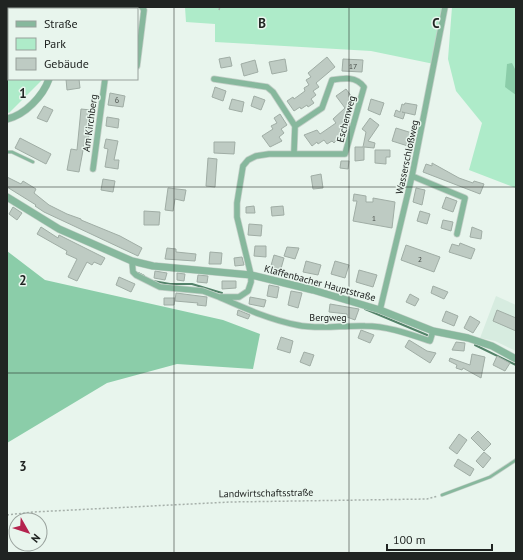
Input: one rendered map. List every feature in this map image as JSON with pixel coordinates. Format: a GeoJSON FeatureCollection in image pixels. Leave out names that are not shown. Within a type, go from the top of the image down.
{"type":"FeatureCollection","features":[{"type":"Feature","properties":{"kind":"street"},"geometry":{"type":"LineString","coordinates":[[138,58],[144,10],[142,7]]}},
{"type":"Feature","properties":{"kind":"street","name":"Wasserschloßweg"},"geometry":{"type":"LineString","coordinates":[[380,310],[412,176],[445,7]]}},
{"type":"Feature","properties":{"kind":"street","name":"Eschenweg"},"geometry":{"type":"LineString","coordinates":[[251,279],[237,216],[237,203],[243,166],[248,160],[256,156],[294,152],[345,154],[364,87],[360,81],[346,77],[332,80],[322,108],[295,126]]}},
{"type":"Feature","properties":{"kind":"street"},"geometry":{"type":"LineString","coordinates":[[214,79],[267,87],[273,92],[295,126],[294,152]]}},
{"type":"Feature","properties":{"kind":"street"},"geometry":{"type":"LineString","coordinates":[[7,119],[14,118],[35,101],[48,80]]}},
{"type":"Feature","properties":{"kind":"street","name":"Am Kirchberg"},"geometry":{"type":"LineString","coordinates":[[93,169],[105,80]]}},
{"type":"Feature","properties":{"kind":"street"},"geometry":{"type":"LineString","coordinates":[[412,176],[465,198],[457,234]]}},
{"type":"Feature","properties":{"kind":"street","name":"Klaffenbacher Hauptstraße"},"geometry":{"type":"LineString","coordinates":[[7,197],[58,229],[132,261],[153,266],[251,279],[313,290],[380,310],[433,331],[468,338],[486,344],[516,359]]}},
{"type":"Feature","properties":{"kind":"street","name":"Bergweg"},"geometry":{"type":"LineString","coordinates":[[132,261],[133,272],[149,283],[160,287],[204,291],[276,320],[298,326],[329,328],[365,326],[397,330],[430,341],[433,331]]}},
{"type":"Feature","properties":{"kind":"street","name":"Bergweg"},"geometry":{"type":"LineString","coordinates":[[219,297],[239,298],[248,291],[251,279]]}},
{"type":"Feature","properties":{"kind":"lane"},"geometry":{"type":"LineString","coordinates":[[7,152],[12,152],[33,162]]}},
{"type":"Feature","properties":{"kind":"lane"},"geometry":{"type":"LineString","coordinates":[[442,495],[490,477],[516,460]]}},
{"type":"Feature","properties":{"kind":"path","name":"Landwirtschaftsstraße"},"geometry":{"type":"LineString","coordinates":[[7,515],[33,512],[230,502],[427,499],[442,495]]}},
{"type":"Feature","properties":{"kind":"shaded area"},"geometry":{"type":"Polygon","coordinates":[[[496,296],[516,305],[516,351],[495,341],[480,338],[496,296]]]}},
{"type":"Feature","properties":{"kind":"green space"},"geometry":{"type":"Polygon","coordinates":[[[185,7],[443,7],[434,64],[371,51],[215,42],[215,24],[186,22],[185,7]]]}},
{"type":"Feature","properties":{"kind":"green space"},"geometry":{"type":"Polygon","coordinates":[[[452,7],[516,7],[516,188],[469,170],[482,123],[456,91],[448,59],[452,7]]]}},
{"type":"Feature","properties":{"kind":"green space"},"geometry":{"type":"Polygon","coordinates":[[[7,53],[8,80],[42,80],[9,113],[7,112],[7,53]]]}},
{"type":"Feature","properties":{"kind":"green space"},"geometry":{"type":"Polygon","coordinates":[[[512,63],[515,69],[516,95],[505,87],[507,64],[512,63]]]}},
{"type":"Feature","properties":{"kind":"green space"},"geometry":{"type":"Polygon","coordinates":[[[7,251],[45,280],[223,320],[260,334],[253,369],[177,364],[107,383],[7,443],[7,251]]]}},
{"type":"Feature","properties":{"kind":"building"},"geometry":{"type":"Polygon","coordinates":[[[230,57],[232,66],[221,68],[219,59],[230,57]]]}},
{"type":"Feature","properties":{"kind":"building"},"geometry":{"type":"Polygon","coordinates":[[[327,57],[335,67],[316,83],[319,87],[313,91],[316,95],[311,99],[314,103],[301,109],[300,107],[294,111],[287,101],[293,97],[294,99],[305,91],[304,88],[309,85],[306,80],[311,77],[308,73],[327,57]]]}},
{"type":"Feature","properties":{"kind":"building"},"geometry":{"type":"Polygon","coordinates":[[[285,59],[287,71],[272,74],[269,62],[285,59]]]}},
{"type":"Feature","properties":{"kind":"building"},"geometry":{"type":"Polygon","coordinates":[[[343,59],[363,60],[362,72],[342,71],[343,59]]]}},
{"type":"Feature","properties":{"kind":"building"},"geometry":{"type":"Polygon","coordinates":[[[255,60],[258,72],[244,76],[241,64],[255,60]]]}},
{"type":"Feature","properties":{"kind":"building"},"geometry":{"type":"Polygon","coordinates":[[[66,80],[79,80],[80,88],[67,90],[66,80]]]}},
{"type":"Feature","properties":{"kind":"building"},"geometry":{"type":"Polygon","coordinates":[[[215,87],[226,91],[223,101],[212,97],[215,87]]]}},
{"type":"Feature","properties":{"kind":"building"},"geometry":{"type":"Polygon","coordinates":[[[346,89],[355,101],[348,106],[352,113],[342,121],[345,125],[340,129],[343,133],[334,143],[332,141],[327,144],[324,140],[318,144],[317,142],[312,146],[304,135],[317,130],[320,134],[336,123],[333,119],[345,108],[336,96],[346,89]]]}},
{"type":"Feature","properties":{"kind":"building"},"geometry":{"type":"Polygon","coordinates":[[[110,93],[125,96],[123,107],[108,105],[110,93]]]}},
{"type":"Feature","properties":{"kind":"building"},"geometry":{"type":"Polygon","coordinates":[[[254,96],[265,100],[261,110],[251,106],[254,96]]]}},
{"type":"Feature","properties":{"kind":"building"},"geometry":{"type":"Polygon","coordinates":[[[232,99],[244,102],[242,112],[229,109],[232,99]]]}},
{"type":"Feature","properties":{"kind":"building"},"geometry":{"type":"Polygon","coordinates":[[[371,99],[384,103],[380,115],[368,110],[371,99]]]}},
{"type":"Feature","properties":{"kind":"building"},"geometry":{"type":"Polygon","coordinates":[[[405,103],[417,105],[415,115],[402,112],[405,113],[403,119],[394,116],[396,110],[400,112],[402,104],[404,105],[405,103]]]}},
{"type":"Feature","properties":{"kind":"building"},"geometry":{"type":"Polygon","coordinates":[[[44,106],[53,110],[47,122],[37,118],[44,106]]]}},
{"type":"Feature","properties":{"kind":"building"},"geometry":{"type":"Polygon","coordinates":[[[81,109],[91,110],[88,145],[84,145],[79,172],[67,170],[71,149],[77,150],[81,109]]]}},
{"type":"Feature","properties":{"kind":"building"},"geometry":{"type":"Polygon","coordinates":[[[280,114],[287,125],[281,129],[284,133],[279,137],[282,141],[270,147],[262,136],[273,129],[271,126],[277,123],[274,118],[280,114]]]}},
{"type":"Feature","properties":{"kind":"building"},"geometry":{"type":"Polygon","coordinates":[[[107,117],[119,119],[118,128],[106,126],[107,117]]]}},
{"type":"Feature","properties":{"kind":"building"},"geometry":{"type":"Polygon","coordinates":[[[370,118],[379,125],[368,141],[375,143],[374,148],[364,147],[364,160],[355,161],[355,147],[363,147],[366,132],[362,129],[370,118]]]}},
{"type":"Feature","properties":{"kind":"building"},"geometry":{"type":"Polygon","coordinates":[[[396,128],[412,133],[408,146],[392,141],[396,128]]]}},
{"type":"Feature","properties":{"kind":"building"},"geometry":{"type":"Polygon","coordinates":[[[20,138],[51,154],[46,164],[15,148],[20,138]]]}},
{"type":"Feature","properties":{"kind":"building"},"geometry":{"type":"Polygon","coordinates":[[[106,139],[118,141],[114,160],[119,160],[118,169],[105,167],[108,149],[104,148],[106,139]]]}},
{"type":"Feature","properties":{"kind":"building"},"geometry":{"type":"Polygon","coordinates":[[[214,142],[235,142],[234,154],[214,153],[214,142]]]}},
{"type":"Feature","properties":{"kind":"building"},"geometry":{"type":"Polygon","coordinates":[[[375,150],[390,150],[390,157],[386,157],[386,164],[375,163],[375,150]]]}},
{"type":"Feature","properties":{"kind":"building"},"geometry":{"type":"Polygon","coordinates":[[[208,158],[217,159],[215,187],[206,186],[208,158]]]}},
{"type":"Feature","properties":{"kind":"building"},"geometry":{"type":"Polygon","coordinates":[[[341,161],[349,161],[348,169],[340,168],[341,161]]]}},
{"type":"Feature","properties":{"kind":"building"},"geometry":{"type":"Polygon","coordinates":[[[432,163],[459,178],[473,183],[474,181],[484,184],[480,194],[423,172],[426,164],[432,166],[432,163]]]}},
{"type":"Feature","properties":{"kind":"building"},"geometry":{"type":"Polygon","coordinates":[[[321,174],[323,188],[313,189],[311,176],[321,174]]]}},
{"type":"Feature","properties":{"kind":"building"},"geometry":{"type":"Polygon","coordinates":[[[7,177],[21,184],[23,181],[36,189],[34,193],[49,205],[120,236],[142,248],[138,256],[44,212],[35,206],[36,205],[7,187],[7,177]]]}},
{"type":"Feature","properties":{"kind":"building"},"geometry":{"type":"Polygon","coordinates":[[[103,179],[115,181],[113,192],[101,190],[103,179]]]}},
{"type":"Feature","properties":{"kind":"building"},"geometry":{"type":"Polygon","coordinates":[[[168,188],[186,190],[184,201],[175,199],[173,211],[165,210],[168,188]]]}},
{"type":"Feature","properties":{"kind":"building"},"geometry":{"type":"Polygon","coordinates":[[[416,188],[425,190],[422,205],[413,202],[416,188]]]}},
{"type":"Feature","properties":{"kind":"building"},"geometry":{"type":"Polygon","coordinates":[[[354,194],[366,196],[366,202],[373,202],[373,198],[395,202],[392,228],[353,221],[357,201],[353,201],[354,194]]]}},
{"type":"Feature","properties":{"kind":"building"},"geometry":{"type":"Polygon","coordinates":[[[446,197],[457,201],[453,212],[442,208],[446,197]]]}},
{"type":"Feature","properties":{"kind":"building"},"geometry":{"type":"Polygon","coordinates":[[[254,206],[255,213],[246,213],[246,207],[254,206]]]}},
{"type":"Feature","properties":{"kind":"building"},"geometry":{"type":"Polygon","coordinates":[[[283,206],[284,215],[272,216],[271,207],[283,206]]]}},
{"type":"Feature","properties":{"kind":"building"},"geometry":{"type":"Polygon","coordinates":[[[13,207],[22,213],[17,220],[9,214],[13,207]]]}},
{"type":"Feature","properties":{"kind":"building"},"geometry":{"type":"Polygon","coordinates":[[[144,211],[160,212],[159,225],[144,225],[144,211]]]}},
{"type":"Feature","properties":{"kind":"building"},"geometry":{"type":"Polygon","coordinates":[[[420,211],[430,214],[427,224],[417,221],[420,211]]]}},
{"type":"Feature","properties":{"kind":"building"},"geometry":{"type":"Polygon","coordinates":[[[443,220],[453,222],[451,231],[441,228],[443,220]]]}},
{"type":"Feature","properties":{"kind":"building"},"geometry":{"type":"Polygon","coordinates":[[[249,224],[262,225],[261,236],[248,235],[249,224]]]}},
{"type":"Feature","properties":{"kind":"building"},"geometry":{"type":"Polygon","coordinates":[[[41,227],[58,238],[59,235],[105,258],[101,265],[94,262],[92,265],[87,262],[77,281],[68,277],[77,259],[66,254],[67,251],[37,234],[41,227]]]}},
{"type":"Feature","properties":{"kind":"building"},"geometry":{"type":"Polygon","coordinates":[[[472,227],[482,231],[481,239],[470,237],[472,227]]]}},
{"type":"Feature","properties":{"kind":"building"},"geometry":{"type":"Polygon","coordinates":[[[460,243],[475,249],[471,259],[449,252],[452,244],[459,246],[460,243]]]}},
{"type":"Feature","properties":{"kind":"building"},"geometry":{"type":"Polygon","coordinates":[[[406,245],[440,257],[434,272],[401,260],[406,245]]]}},
{"type":"Feature","properties":{"kind":"building"},"geometry":{"type":"Polygon","coordinates":[[[255,246],[266,246],[266,257],[254,256],[255,246]]]}},
{"type":"Feature","properties":{"kind":"building"},"geometry":{"type":"Polygon","coordinates":[[[287,247],[299,248],[295,259],[284,256],[287,247]]]}},
{"type":"Feature","properties":{"kind":"building"},"geometry":{"type":"Polygon","coordinates":[[[167,248],[176,249],[176,252],[196,254],[195,261],[165,259],[167,248]]]}},
{"type":"Feature","properties":{"kind":"building"},"geometry":{"type":"Polygon","coordinates":[[[210,252],[222,253],[221,264],[209,264],[210,252]]]}},
{"type":"Feature","properties":{"kind":"building"},"geometry":{"type":"Polygon","coordinates":[[[274,255],[284,258],[280,272],[270,269],[274,255]]]}},
{"type":"Feature","properties":{"kind":"building"},"geometry":{"type":"Polygon","coordinates":[[[242,257],[244,265],[235,266],[234,258],[242,257]]]}},
{"type":"Feature","properties":{"kind":"building"},"geometry":{"type":"Polygon","coordinates":[[[306,261],[321,265],[318,275],[303,272],[306,261]]]}},
{"type":"Feature","properties":{"kind":"building"},"geometry":{"type":"Polygon","coordinates":[[[335,261],[349,265],[345,278],[331,274],[335,261]]]}},
{"type":"Feature","properties":{"kind":"building"},"geometry":{"type":"Polygon","coordinates":[[[359,270],[377,275],[373,287],[356,282],[359,270]]]}},
{"type":"Feature","properties":{"kind":"building"},"geometry":{"type":"Polygon","coordinates":[[[155,271],[167,273],[165,280],[154,278],[155,271]]]}},
{"type":"Feature","properties":{"kind":"building"},"geometry":{"type":"Polygon","coordinates":[[[177,273],[185,274],[184,281],[177,280],[177,273]]]}},
{"type":"Feature","properties":{"kind":"building"},"geometry":{"type":"Polygon","coordinates":[[[198,275],[208,276],[207,283],[197,282],[198,275]]]}},
{"type":"Feature","properties":{"kind":"building"},"geometry":{"type":"Polygon","coordinates":[[[119,277],[135,284],[131,292],[116,285],[119,277]]]}},
{"type":"Feature","properties":{"kind":"building"},"geometry":{"type":"Polygon","coordinates":[[[222,281],[236,281],[236,288],[222,289],[222,281]]]}},
{"type":"Feature","properties":{"kind":"building"},"geometry":{"type":"Polygon","coordinates":[[[269,285],[279,287],[277,298],[267,296],[269,285]]]}},
{"type":"Feature","properties":{"kind":"building"},"geometry":{"type":"Polygon","coordinates":[[[433,286],[448,292],[444,299],[431,293],[433,286]]]}},
{"type":"Feature","properties":{"kind":"building"},"geometry":{"type":"Polygon","coordinates":[[[291,291],[302,293],[298,308],[288,305],[291,291]]]}},
{"type":"Feature","properties":{"kind":"building"},"geometry":{"type":"Polygon","coordinates":[[[176,293],[207,297],[206,306],[197,305],[198,303],[175,301],[176,293]]]}},
{"type":"Feature","properties":{"kind":"building"},"geometry":{"type":"Polygon","coordinates":[[[410,294],[419,299],[415,306],[406,302],[410,294]]]}},
{"type":"Feature","properties":{"kind":"building"},"geometry":{"type":"Polygon","coordinates":[[[250,297],[266,300],[264,307],[249,304],[250,297]]]}},
{"type":"Feature","properties":{"kind":"building"},"geometry":{"type":"Polygon","coordinates":[[[164,298],[175,298],[174,305],[164,305],[164,298]]]}},
{"type":"Feature","properties":{"kind":"building"},"geometry":{"type":"Polygon","coordinates":[[[330,304],[359,309],[355,320],[347,317],[347,314],[329,312],[330,304]]]}},
{"type":"Feature","properties":{"kind":"building"},"geometry":{"type":"Polygon","coordinates":[[[238,310],[250,315],[248,319],[237,315],[238,310]]]}},
{"type":"Feature","properties":{"kind":"building"},"geometry":{"type":"Polygon","coordinates":[[[497,310],[516,318],[516,331],[493,321],[497,310]]]}},
{"type":"Feature","properties":{"kind":"building"},"geometry":{"type":"Polygon","coordinates":[[[446,311],[458,316],[454,326],[442,321],[446,311]]]}},
{"type":"Feature","properties":{"kind":"building"},"geometry":{"type":"Polygon","coordinates":[[[470,316],[480,322],[473,333],[464,328],[470,316]]]}},
{"type":"Feature","properties":{"kind":"building"},"geometry":{"type":"Polygon","coordinates":[[[361,330],[374,335],[370,343],[358,338],[361,330]]]}},
{"type":"Feature","properties":{"kind":"building"},"geometry":{"type":"Polygon","coordinates":[[[281,337],[293,341],[290,353],[277,349],[281,337]]]}},
{"type":"Feature","properties":{"kind":"building"},"geometry":{"type":"Polygon","coordinates":[[[409,340],[427,351],[436,353],[430,363],[405,347],[409,340]]]}},
{"type":"Feature","properties":{"kind":"building"},"geometry":{"type":"Polygon","coordinates":[[[456,342],[465,343],[464,351],[452,350],[456,342]]]}},
{"type":"Feature","properties":{"kind":"building"},"geometry":{"type":"Polygon","coordinates":[[[304,352],[314,355],[310,366],[300,362],[304,352]]]}},
{"type":"Feature","properties":{"kind":"building"},"geometry":{"type":"Polygon","coordinates":[[[472,354],[485,357],[481,378],[463,368],[462,370],[456,368],[457,365],[449,361],[450,358],[470,365],[472,354]]]}},
{"type":"Feature","properties":{"kind":"building"},"geometry":{"type":"Polygon","coordinates":[[[497,356],[510,363],[505,371],[493,365],[497,356]]]}},
{"type":"Feature","properties":{"kind":"building"},"geometry":{"type":"Polygon","coordinates":[[[478,431],[491,444],[484,451],[471,438],[478,431]]]}},
{"type":"Feature","properties":{"kind":"building"},"geometry":{"type":"Polygon","coordinates":[[[459,434],[467,440],[457,454],[449,448],[459,434]]]}},
{"type":"Feature","properties":{"kind":"building"},"geometry":{"type":"Polygon","coordinates":[[[484,452],[491,458],[483,468],[476,461],[484,452]]]}},
{"type":"Feature","properties":{"kind":"building"},"geometry":{"type":"Polygon","coordinates":[[[458,459],[474,469],[470,476],[454,466],[458,459]]]}},
{"type":"Feature","properties":{"kind":"waterway"},"geometry":{"type":"LineString","coordinates":[[138,273],[144,276]]}},
{"type":"Feature","properties":{"kind":"waterway"},"geometry":{"type":"LineString","coordinates":[[153,281],[170,284],[192,284],[222,293]]}},
{"type":"Feature","properties":{"kind":"waterway"},"geometry":{"type":"LineString","coordinates":[[365,309],[427,335]]}},
{"type":"Feature","properties":{"kind":"waterway"},"geometry":{"type":"LineString","coordinates":[[475,345],[516,365]]}}]}
